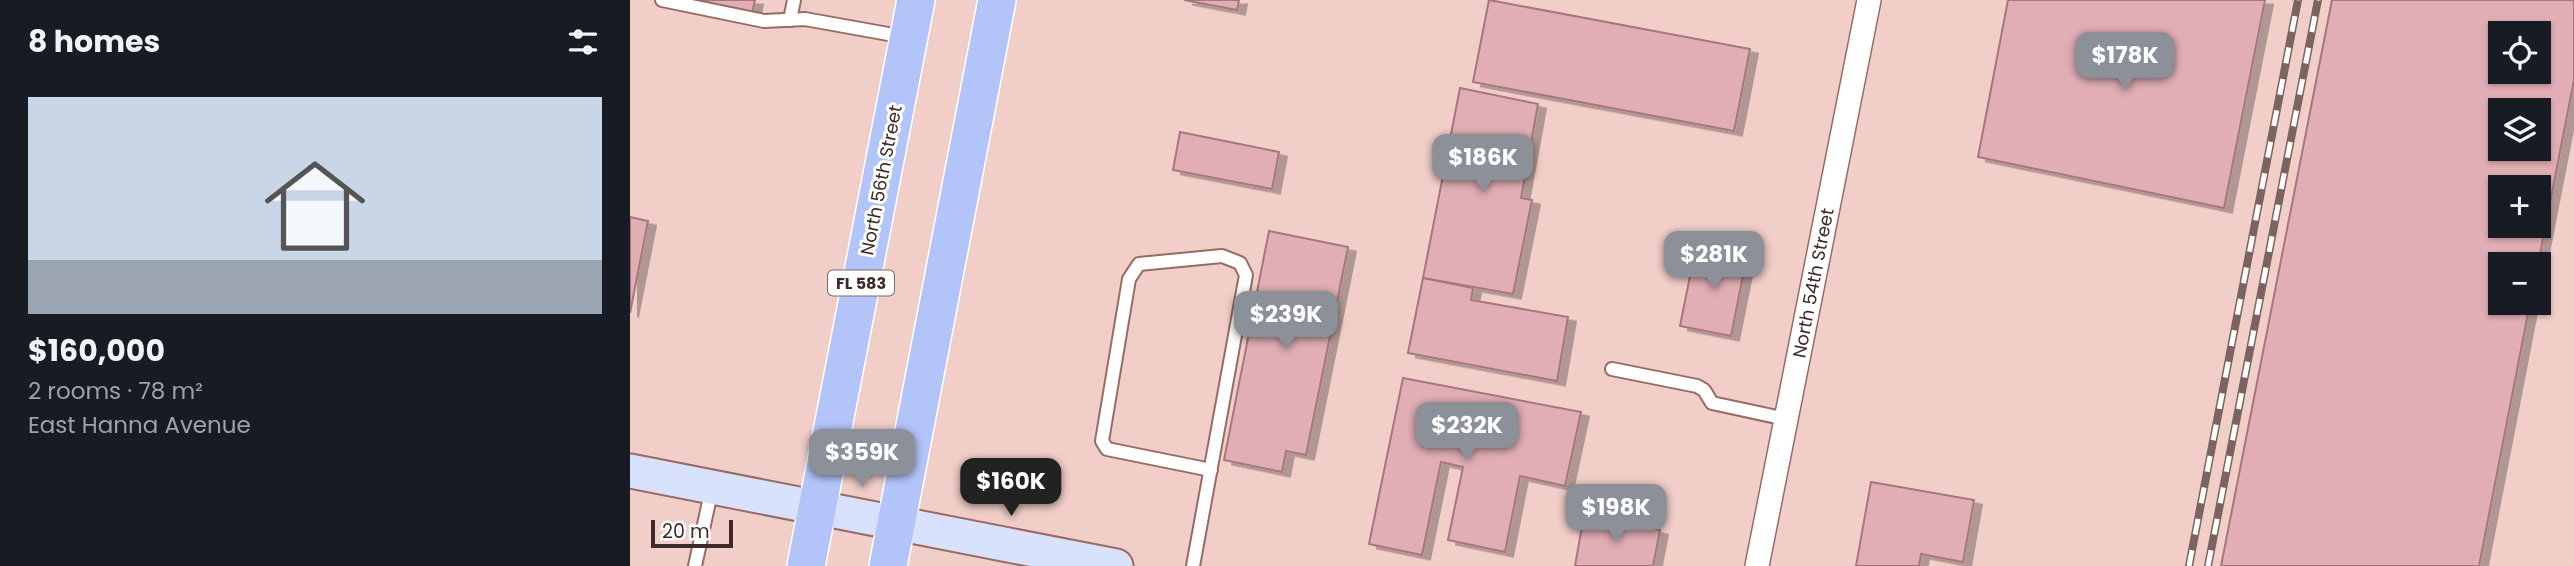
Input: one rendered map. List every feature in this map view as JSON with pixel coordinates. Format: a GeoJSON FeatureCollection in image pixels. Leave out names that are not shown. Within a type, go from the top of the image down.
{"type":"FeatureCollection","features":[{"type":"Feature","properties":{"kind":"main road","name":"North 56th Street"},"geometry":{"type":"LineString","coordinates":[[806,566],[916,0]]}},
{"type":"Feature","properties":{"kind":"main road"},"geometry":{"type":"LineString","coordinates":[[888,566],[997,0]]}},
{"type":"Feature","properties":{"kind":"street","name":"North 54th Street"},"geometry":{"type":"LineString","coordinates":[[1757,566],[1869,0]]}},
{"type":"Feature","properties":{"kind":"street"},"geometry":{"type":"LineString","coordinates":[[630,471],[1116,566]]}},
{"type":"Feature","properties":{"kind":"lane"},"geometry":{"type":"LineString","coordinates":[[662,0],[764,21],[805,19],[908,38]]}},
{"type":"Feature","properties":{"kind":"lane"},"geometry":{"type":"LineString","coordinates":[[790,20],[794,0]]}},
{"type":"Feature","properties":{"kind":"lane"},"geometry":{"type":"LineString","coordinates":[[1193,566],[1211,470],[1246,275],[1240,263],[1222,256],[1139,264],[1129,279],[1102,441],[1107,449],[1211,470]]}},
{"type":"Feature","properties":{"kind":"lane"},"geometry":{"type":"LineString","coordinates":[[1612,369],[1697,386],[1704,390],[1712,403],[1786,419]]}},
{"type":"Feature","properties":{"kind":"lane"},"geometry":{"type":"LineString","coordinates":[[695,566],[712,487]]}},
{"type":"Feature","properties":{"kind":"shaded area"},"geometry":{"type":"Polygon","coordinates":[[[630,0],[2574,0],[2574,566],[630,566],[630,0]]]}},
{"type":"Feature","properties":{"kind":"building"},"geometry":{"type":"Polygon","coordinates":[[[685,0],[755,0],[752,14],[685,0]]]}},
{"type":"Feature","properties":{"kind":"building"},"geometry":{"type":"Polygon","coordinates":[[[1184,0],[1239,0],[1237,10],[1184,0]]]}},
{"type":"Feature","properties":{"kind":"building"},"geometry":{"type":"Polygon","coordinates":[[[1489,0],[1750,49],[1734,131],[1473,82],[1489,0]]]}},
{"type":"Feature","properties":{"kind":"building"},"geometry":{"type":"Polygon","coordinates":[[[2008,0],[2265,0],[2224,208],[1978,157],[2008,0]]]}},
{"type":"Feature","properties":{"kind":"building"},"geometry":{"type":"Polygon","coordinates":[[[2332,0],[2574,0],[2574,80],[2551,198],[2551,175],[2488,175],[2488,238],[2543,238],[2540,252],[2488,252],[2488,315],[2528,315],[2479,566],[2221,566],[2332,0]]]}},
{"type":"Feature","properties":{"kind":"building"},"geometry":{"type":"Polygon","coordinates":[[[1460,88],[1538,104],[1521,198],[1532,200],[1513,294],[1423,278],[1460,88]]]}},
{"type":"Feature","properties":{"kind":"building"},"geometry":{"type":"Polygon","coordinates":[[[1180,132],[1279,152],[1272,189],[1173,170],[1180,132]]]}},
{"type":"Feature","properties":{"kind":"building"},"geometry":{"type":"Polygon","coordinates":[[[630,217],[648,221],[630,313],[630,217]]]}},
{"type":"Feature","properties":{"kind":"building"},"geometry":{"type":"Polygon","coordinates":[[[1269,231],[1348,247],[1306,455],[1286,451],[1282,472],[1224,460],[1269,231]]]}},
{"type":"Feature","properties":{"kind":"building"},"geometry":{"type":"Polygon","coordinates":[[[1696,246],[1747,256],[1731,336],[1680,326],[1696,246]]]}},
{"type":"Feature","properties":{"kind":"building"},"geometry":{"type":"Polygon","coordinates":[[[1423,278],[1473,288],[1471,300],[1568,317],[1557,381],[1408,353],[1423,278]]]}},
{"type":"Feature","properties":{"kind":"building"},"geometry":{"type":"Polygon","coordinates":[[[1403,378],[1581,412],[1565,486],[1520,476],[1505,552],[1448,540],[1463,467],[1441,462],[1422,555],[1369,544],[1403,378]]]}},
{"type":"Feature","properties":{"kind":"building"},"geometry":{"type":"Polygon","coordinates":[[[1871,482],[1974,500],[1963,562],[1921,554],[1919,566],[1856,566],[1871,482]]]}},
{"type":"Feature","properties":{"kind":"building"},"geometry":{"type":"Polygon","coordinates":[[[1584,515],[1660,530],[1653,566],[1575,566],[1584,515]]]}},
{"type":"Feature","properties":{"kind":"railway"},"geometry":{"type":"LineString","coordinates":[[2189,566],[2298,0]]}},
{"type":"Feature","properties":{"kind":"railway"},"geometry":{"type":"LineString","coordinates":[[2208,566],[2318,0]]}}]}
